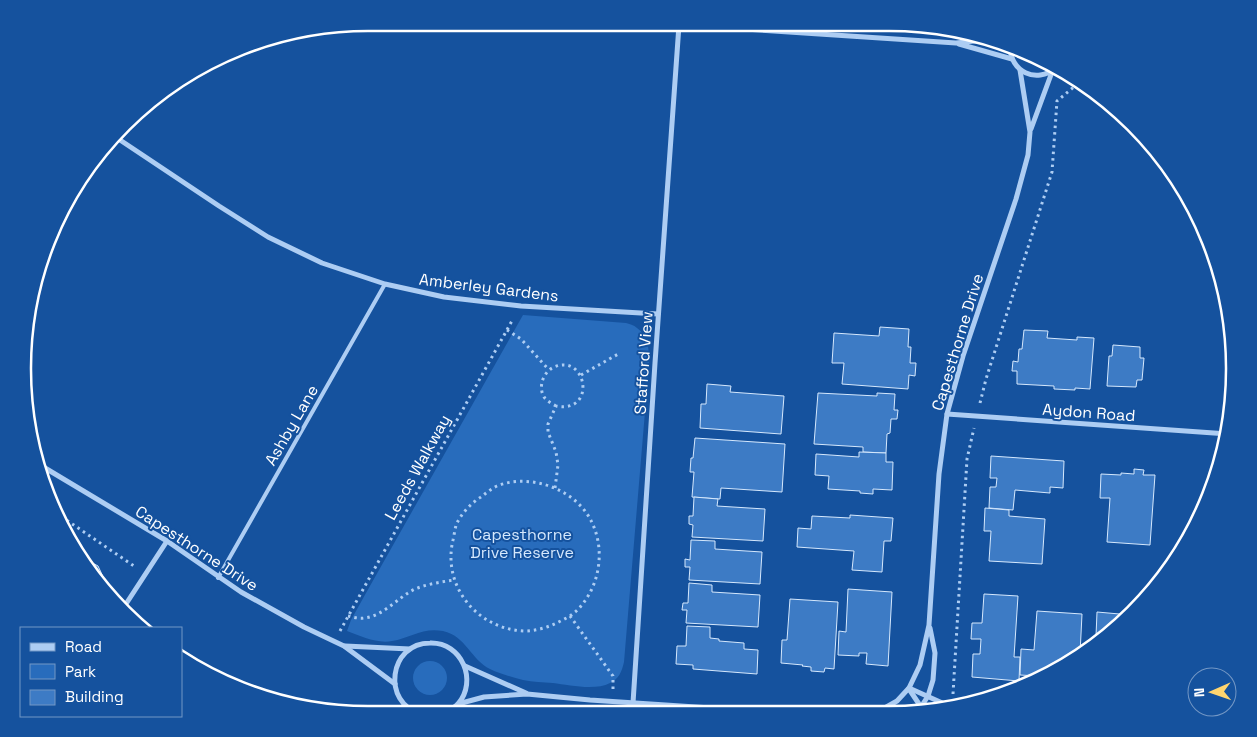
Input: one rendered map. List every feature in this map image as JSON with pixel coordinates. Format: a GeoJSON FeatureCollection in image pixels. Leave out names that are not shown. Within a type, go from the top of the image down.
{"type":"FeatureCollection","features":[{"type":"Feature","properties":{"kind":"street","name":"Stafford View"},"geometry":{"type":"LineString","coordinates":[[633,703],[679,31]]}},
{"type":"Feature","properties":{"kind":"street"},"geometry":{"type":"LineString","coordinates":[[771,31],[956,43],[969,42]]}},
{"type":"Feature","properties":{"kind":"street"},"geometry":{"type":"LineString","coordinates":[[956,43],[1012,59]]}},
{"type":"Feature","properties":{"kind":"street"},"geometry":{"type":"LineString","coordinates":[[1011,54],[1012,59],[1020,70],[1028,74],[1036,76],[1050,72]]}},
{"type":"Feature","properties":{"kind":"street","name":"Capesthorne Drive"},"geometry":{"type":"LineString","coordinates":[[889,706],[897,701],[909,688],[920,665],[929,625],[940,474],[947,414],[963,356],[1025,172],[1030,132],[1020,70]]}},
{"type":"Feature","properties":{"kind":"street","name":"Capesthorne Drive"},"geometry":{"type":"LineString","coordinates":[[1030,132],[1053,74]]}},
{"type":"Feature","properties":{"kind":"street","name":"Amberley Gardens"},"geometry":{"type":"LineString","coordinates":[[120,140],[268,236],[322,263],[385,284],[444,297],[521,306],[658,314]]}},
{"type":"Feature","properties":{"kind":"street","name":"Aydon Road"},"geometry":{"type":"LineString","coordinates":[[947,414],[1219,433]]}},
{"type":"Feature","properties":{"kind":"street","name":"Capesthorne Drive"},"geometry":{"type":"LineString","coordinates":[[47,469],[167,541],[218,578],[241,592],[344,646],[395,684]]}},
{"type":"Feature","properties":{"kind":"street"},"geometry":{"type":"LineString","coordinates":[[126,603],[167,541]]}},
{"type":"Feature","properties":{"kind":"street","name":"Capesthorne Drive"},"geometry":{"type":"LineString","coordinates":[[923,704],[928,696],[933,680],[935,653],[929,625]]}},
{"type":"Feature","properties":{"kind":"street","name":"Capesthorne Drive"},"geometry":{"type":"LineString","coordinates":[[344,646],[410,649],[420,644],[431,642],[442,644],[452,649],[460,656],[465,666]]}},
{"type":"Feature","properties":{"kind":"street"},"geometry":{"type":"LineString","coordinates":[[406,706],[398,696],[395,674],[397,664],[410,649]]}},
{"type":"Feature","properties":{"kind":"street"},"geometry":{"type":"LineString","coordinates":[[465,666],[527,694]]}},
{"type":"Feature","properties":{"kind":"street"},"geometry":{"type":"LineString","coordinates":[[458,704],[467,686],[465,666]]}},
{"type":"Feature","properties":{"kind":"street"},"geometry":{"type":"LineString","coordinates":[[909,688],[940,702]]}},
{"type":"Feature","properties":{"kind":"street"},"geometry":{"type":"LineString","coordinates":[[909,688],[919,704]]}},
{"type":"Feature","properties":{"kind":"street"},"geometry":{"type":"LineString","coordinates":[[458,704],[484,697],[527,694],[666,706]]}},
{"type":"Feature","properties":{"kind":"lane","name":"Ashby Lane"},"geometry":{"type":"LineString","coordinates":[[218,578],[385,284]]}},
{"type":"Feature","properties":{"kind":"path"},"geometry":{"type":"LineString","coordinates":[[953,696],[967,459],[986,379],[1052,172],[1057,101],[1074,87]]}},
{"type":"Feature","properties":{"kind":"path","name":"Leeds Walkway"},"geometry":{"type":"LineString","coordinates":[[335,641],[521,306]]}},
{"type":"Feature","properties":{"kind":"path"},"geometry":{"type":"LineString","coordinates":[[507,330],[521,338],[549,370]]}},
{"type":"Feature","properties":{"kind":"path"},"geometry":{"type":"LineString","coordinates":[[581,375],[620,352]]}},
{"type":"Feature","properties":{"kind":"path"},"geometry":{"type":"LineString","coordinates":[[558,365],[567,366],[575,368],[581,375],[583,384],[582,394],[578,402],[563,408],[544,398],[542,382],[549,370],[558,365]]}},
{"type":"Feature","properties":{"kind":"path"},"geometry":{"type":"LineString","coordinates":[[555,488],[558,465],[556,452],[548,432],[548,424],[556,406]]}},
{"type":"Feature","properties":{"kind":"path"},"geometry":{"type":"LineString","coordinates":[[533,481],[555,488],[570,497],[585,511],[595,529],[599,544],[597,578],[581,607],[557,624],[542,629],[526,631],[511,630],[494,624],[477,612],[463,598],[454,580],[450,563],[456,525],[466,510],[479,498],[496,487],[513,482],[533,481]]}},
{"type":"Feature","properties":{"kind":"path"},"geometry":{"type":"LineString","coordinates":[[68,521],[145,574]]}},
{"type":"Feature","properties":{"kind":"path"},"geometry":{"type":"LineString","coordinates":[[348,616],[362,619],[371,617],[417,588],[454,580]]}},
{"type":"Feature","properties":{"kind":"path"},"geometry":{"type":"LineString","coordinates":[[570,616],[613,676],[612,702]]}},
{"type":"Feature","properties":{"kind":"green space","name":"Capesthorne Drive Reserve"},"geometry":{"type":"Polygon","coordinates":[[[523,315],[626,323],[642,332],[647,343],[649,356],[648,376],[624,662],[618,677],[597,687],[530,681],[502,674],[483,665],[463,643],[451,634],[443,631],[429,630],[399,640],[386,642],[369,639],[347,631],[366,593],[523,315]]]}},
{"type":"Feature","properties":{"kind":"green space"},"geometry":{"type":"Polygon","coordinates":[[[430,661],[442,666],[447,678],[442,690],[430,695],[418,690],[413,678],[418,666],[430,661]]]}},
{"type":"Feature","properties":{"kind":"building"},"geometry":{"type":"Polygon","coordinates":[[[880,327],[909,329],[908,347],[911,347],[910,363],[916,363],[915,376],[909,375],[908,389],[842,384],[844,363],[832,363],[834,333],[879,336],[880,327]]]}},
{"type":"Feature","properties":{"kind":"building"},"geometry":{"type":"Polygon","coordinates":[[[1024,330],[1048,331],[1047,338],[1077,340],[1077,337],[1094,338],[1090,389],[1054,389],[1054,386],[1017,384],[1017,371],[1012,371],[1013,361],[1018,362],[1019,349],[1022,349],[1024,330]]]}},
{"type":"Feature","properties":{"kind":"building"},"geometry":{"type":"Polygon","coordinates":[[[1113,345],[1140,347],[1140,358],[1144,358],[1142,380],[1137,380],[1136,387],[1107,386],[1109,356],[1112,356],[1113,345]]]}},
{"type":"Feature","properties":{"kind":"building"},"geometry":{"type":"Polygon","coordinates":[[[707,384],[731,386],[730,392],[784,396],[781,434],[700,428],[701,404],[706,404],[707,384]]]}},
{"type":"Feature","properties":{"kind":"building"},"geometry":{"type":"Polygon","coordinates":[[[818,393],[877,396],[877,393],[895,394],[894,410],[898,410],[897,419],[891,419],[890,433],[887,434],[886,453],[863,452],[863,447],[814,444],[818,393]]]}},
{"type":"Feature","properties":{"kind":"building"},"geometry":{"type":"Polygon","coordinates":[[[695,438],[785,444],[782,492],[721,488],[720,499],[692,497],[694,472],[690,472],[695,438]]]}},
{"type":"Feature","properties":{"kind":"building"},"geometry":{"type":"Polygon","coordinates":[[[859,452],[886,453],[886,462],[893,462],[892,490],[873,489],[873,494],[860,493],[860,491],[828,489],[829,476],[815,475],[816,454],[859,457],[859,452]]]}},
{"type":"Feature","properties":{"kind":"building"},"geometry":{"type":"Polygon","coordinates":[[[991,456],[1064,461],[1063,488],[1050,487],[1050,493],[1015,490],[1013,510],[989,508],[990,487],[996,487],[997,478],[990,478],[991,456]]]}},
{"type":"Feature","properties":{"kind":"building"},"geometry":{"type":"Polygon","coordinates":[[[1134,469],[1144,470],[1143,475],[1155,475],[1150,545],[1107,542],[1110,498],[1100,498],[1101,474],[1134,474],[1134,469]]]}},
{"type":"Feature","properties":{"kind":"building"},"geometry":{"type":"Polygon","coordinates":[[[694,497],[718,499],[717,506],[765,509],[763,541],[692,537],[693,525],[689,524],[689,516],[693,516],[694,497]]]}},
{"type":"Feature","properties":{"kind":"building"},"geometry":{"type":"Polygon","coordinates":[[[985,508],[1009,510],[1009,516],[1045,519],[1042,564],[989,561],[991,531],[984,531],[985,508]]]}},
{"type":"Feature","properties":{"kind":"building"},"geometry":{"type":"Polygon","coordinates":[[[850,515],[893,518],[891,541],[884,541],[882,572],[852,570],[854,551],[797,547],[798,528],[811,529],[812,516],[850,518],[850,515]]]}},
{"type":"Feature","properties":{"kind":"building"},"geometry":{"type":"Polygon","coordinates":[[[691,540],[715,541],[715,549],[762,552],[760,584],[689,580],[690,567],[685,567],[685,559],[690,560],[691,540]]]}},
{"type":"Feature","properties":{"kind":"building"},"geometry":{"type":"Polygon","coordinates":[[[93,564],[98,566],[103,576],[93,564]]]}},
{"type":"Feature","properties":{"kind":"building"},"geometry":{"type":"Polygon","coordinates":[[[689,583],[712,585],[712,592],[760,595],[758,627],[686,623],[687,610],[682,610],[683,603],[688,603],[689,583]]]}},
{"type":"Feature","properties":{"kind":"building"},"geometry":{"type":"Polygon","coordinates":[[[848,589],[892,592],[888,666],[866,664],[867,653],[859,653],[859,656],[838,655],[839,631],[846,632],[848,589]]]}},
{"type":"Feature","properties":{"kind":"building"},"geometry":{"type":"Polygon","coordinates":[[[984,594],[1018,596],[1014,657],[1020,657],[1019,680],[972,677],[973,654],[980,654],[981,639],[971,639],[972,623],[982,623],[984,594]]]}},
{"type":"Feature","properties":{"kind":"building"},"geometry":{"type":"Polygon","coordinates":[[[790,599],[838,602],[834,669],[825,668],[824,672],[811,671],[811,667],[781,663],[782,640],[787,640],[790,599]]]}},
{"type":"Feature","properties":{"kind":"building"},"geometry":{"type":"Polygon","coordinates":[[[1037,611],[1082,614],[1080,646],[1038,671],[1028,675],[1020,675],[1021,649],[1034,650],[1037,611]]]}},
{"type":"Feature","properties":{"kind":"building"},"geometry":{"type":"Polygon","coordinates":[[[1097,612],[1120,614],[1111,622],[1096,634],[1097,612]]]}},
{"type":"Feature","properties":{"kind":"building"},"geometry":{"type":"Polygon","coordinates":[[[687,626],[710,627],[710,638],[719,639],[719,641],[744,643],[744,649],[758,650],[757,674],[693,669],[693,665],[676,664],[677,646],[686,646],[687,626]]]}}]}
